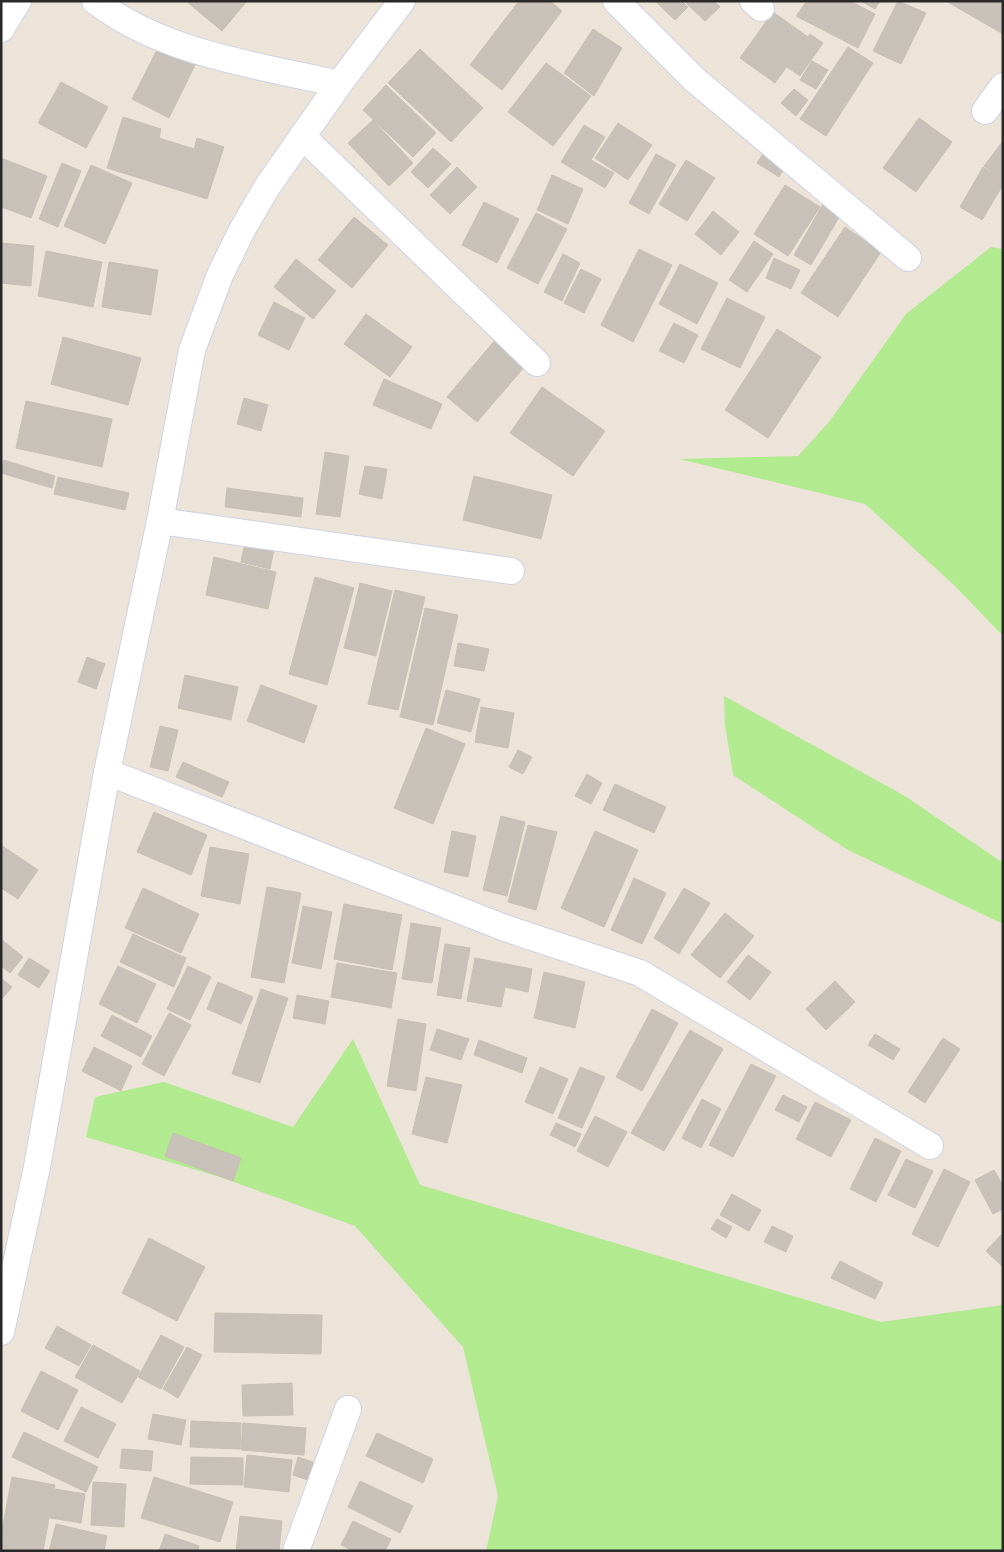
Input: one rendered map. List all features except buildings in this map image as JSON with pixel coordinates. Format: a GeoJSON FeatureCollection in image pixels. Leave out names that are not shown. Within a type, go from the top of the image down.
{"type":"FeatureCollection","features":[{"type":"Feature","properties":{"kind":"street"},"geometry":{"type":"LineString","coordinates":[[1,29],[18,1]]}},
{"type":"Feature","properties":{"kind":"street"},"geometry":{"type":"LineString","coordinates":[[95,1],[105,9],[166,40],[215,56],[339,84]]}},
{"type":"Feature","properties":{"kind":"street"},"geometry":{"type":"LineString","coordinates":[[1,1332],[37,1167],[107,772],[160,521],[192,350],[204,313],[242,230],[267,187],[339,84],[402,1]]}},
{"type":"Feature","properties":{"kind":"street"},"geometry":{"type":"LineString","coordinates":[[616,1],[695,80],[908,258]]}},
{"type":"Feature","properties":{"kind":"street"},"geometry":{"type":"LineString","coordinates":[[985,111],[1003,86]]}},
{"type":"Feature","properties":{"kind":"street"},"geometry":{"type":"LineString","coordinates":[[302,136],[538,363]]}},
{"type":"Feature","properties":{"kind":"street"},"geometry":{"type":"LineString","coordinates":[[160,521],[511,571]]}},
{"type":"Feature","properties":{"kind":"street"},"geometry":{"type":"LineString","coordinates":[[107,772],[504,928],[640,973],[930,1146]]}},
{"type":"Feature","properties":{"kind":"street"},"geometry":{"type":"LineString","coordinates":[[296,1551],[348,1409]]}},
{"type":"Feature","properties":{"kind":"green space"},"geometry":{"type":"Polygon","coordinates":[[[991,247],[1003,249],[1003,636],[954,585],[865,504],[679,459],[798,456],[829,422],[906,314],[991,247]]]}},
{"type":"Feature","properties":{"kind":"green space"},"geometry":{"type":"Polygon","coordinates":[[[724,696],[905,796],[1003,863],[1003,924],[848,850],[733,775],[725,724],[724,696]]]}},
{"type":"Feature","properties":{"kind":"green space"},"geometry":{"type":"Polygon","coordinates":[[[353,1039],[420,1185],[881,1322],[1003,1305],[1003,1551],[486,1551],[498,1496],[463,1347],[355,1226],[223,1178],[86,1137],[95,1097],[164,1082],[293,1127],[353,1039]]]}}]}
